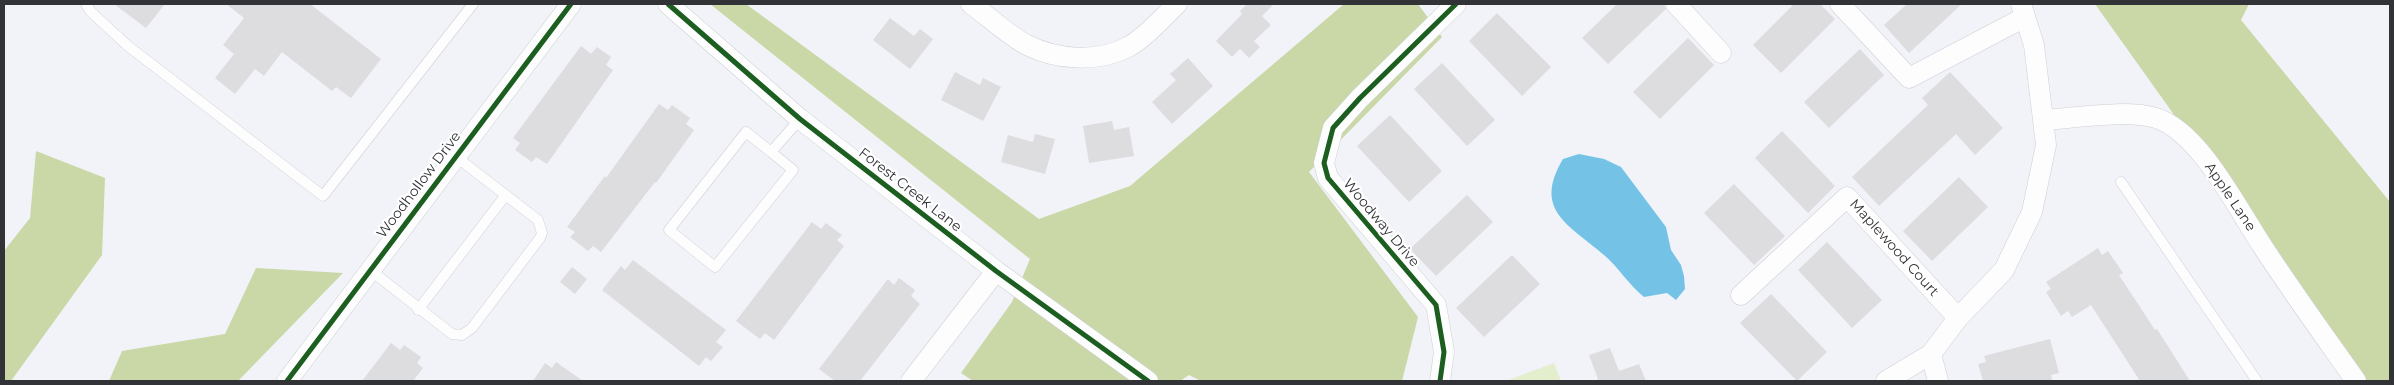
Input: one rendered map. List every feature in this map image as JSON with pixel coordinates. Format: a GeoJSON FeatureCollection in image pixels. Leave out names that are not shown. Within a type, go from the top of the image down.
{"type":"FeatureCollection","features":[{"type":"Feature","properties":{"kind":"street","name":"Woodhollow Drive"},"geometry":{"type":"LineString","coordinates":[[287,381],[571,4]]}},
{"type":"Feature","properties":{"kind":"street","name":"Forest Creek Lane"},"geometry":{"type":"LineString","coordinates":[[668,4],[800,119],[996,271],[1148,381]]}},
{"type":"Feature","properties":{"kind":"street"},"geometry":{"type":"LineString","coordinates":[[971,4],[1027,45],[1067,58],[1100,57],[1128,47],[1152,28],[1177,4]]}},
{"type":"Feature","properties":{"kind":"street","name":"Woodway Drive"},"geometry":{"type":"LineString","coordinates":[[1440,381],[1444,352],[1436,305],[1328,178],[1324,162],[1333,128],[1360,98],[1456,4]]}},
{"type":"Feature","properties":{"kind":"street"},"geometry":{"type":"LineString","coordinates":[[1676,4],[1721,53]]}},
{"type":"Feature","properties":{"kind":"street"},"geometry":{"type":"LineString","coordinates":[[1840,4],[1909,78],[2023,10],[2034,45],[2046,144],[2032,212],[2004,270],[1958,318],[1931,354],[1886,381]]}},
{"type":"Feature","properties":{"kind":"street","name":"Apple Lane"},"geometry":{"type":"LineString","coordinates":[[2043,120],[2133,113],[2157,119],[2178,129],[2212,168],[2263,248],[2356,381]]}},
{"type":"Feature","properties":{"kind":"street","name":"Maplewood Court"},"geometry":{"type":"LineString","coordinates":[[1741,295],[1847,197],[1958,318]]}},
{"type":"Feature","properties":{"kind":"street"},"geometry":{"type":"LineString","coordinates":[[911,381],[996,271]]}},
{"type":"Feature","properties":{"kind":"street"},"geometry":{"type":"LineString","coordinates":[[1931,354],[1938,381]]}},
{"type":"Feature","properties":{"kind":"lane"},"geometry":{"type":"LineString","coordinates":[[86,4],[91,12],[128,46],[323,196],[473,4]]}},
{"type":"Feature","properties":{"kind":"lane"},"geometry":{"type":"LineString","coordinates":[[771,152],[800,119]]}},
{"type":"Feature","properties":{"kind":"lane"},"geometry":{"type":"LineString","coordinates":[[746,132],[771,152],[793,170],[715,267],[668,230],[746,132]]}},
{"type":"Feature","properties":{"kind":"lane"},"geometry":{"type":"LineString","coordinates":[[370,270],[418,310],[452,334],[462,335],[472,328],[540,238],[541,225],[538,220],[455,156]]}},
{"type":"Feature","properties":{"kind":"lane"},"geometry":{"type":"LineString","coordinates":[[2121,182],[2257,381]]}},
{"type":"Feature","properties":{"kind":"lane"},"geometry":{"type":"LineString","coordinates":[[418,310],[505,196]]}},
{"type":"Feature","properties":{"kind":"green space"},"geometry":{"type":"Polygon","coordinates":[[[710,4],[746,4],[1039,219],[1130,186],[1344,4],[1418,4],[1442,37],[1309,172],[1418,317],[1402,381],[1201,381],[1189,375],[1180,381],[973,381],[961,373],[1012,302],[1030,259],[710,4]]]}},
{"type":"Feature","properties":{"kind":"green space"},"geometry":{"type":"Polygon","coordinates":[[[2095,4],[2249,4],[2241,20],[2390,202],[2390,381],[2364,381],[2095,4]]]}},
{"type":"Feature","properties":{"kind":"green space"},"geometry":{"type":"Polygon","coordinates":[[[36,151],[105,178],[102,255],[11,381],[4,381],[4,251],[30,218],[36,151]]]}},
{"type":"Feature","properties":{"kind":"green space"},"geometry":{"type":"Polygon","coordinates":[[[256,268],[343,273],[238,381],[109,381],[122,351],[225,334],[256,268]]]}},
{"type":"Feature","properties":{"kind":"green space"},"geometry":{"type":"Polygon","coordinates":[[[1554,363],[1561,381],[1506,381],[1554,363]]]}},
{"type":"Feature","properties":{"kind":"water"},"geometry":{"type":"Polygon","coordinates":[[[1579,154],[1604,159],[1621,167],[1666,227],[1671,250],[1681,265],[1684,276],[1685,289],[1676,300],[1667,293],[1644,297],[1604,255],[1559,215],[1553,204],[1554,177],[1563,159],[1579,154]]]}},
{"type":"Feature","properties":{"kind":"building"},"geometry":{"type":"Polygon","coordinates":[[[114,4],[165,4],[146,28],[114,4]]]}},
{"type":"Feature","properties":{"kind":"building"},"geometry":{"type":"Polygon","coordinates":[[[226,4],[310,4],[381,59],[351,98],[336,87],[332,91],[282,52],[264,76],[255,69],[235,94],[215,78],[234,54],[223,45],[244,18],[226,4]]]}},
{"type":"Feature","properties":{"kind":"building"},"geometry":{"type":"Polygon","coordinates":[[[1247,4],[1274,4],[1262,16],[1271,25],[1254,41],[1260,47],[1249,58],[1240,49],[1232,57],[1216,41],[1242,14],[1240,11],[1247,4]]]}},
{"type":"Feature","properties":{"kind":"building"},"geometry":{"type":"Polygon","coordinates":[[[1617,4],[1664,4],[1666,9],[1608,64],[1582,38],[1617,4]]]}},
{"type":"Feature","properties":{"kind":"building"},"geometry":{"type":"Polygon","coordinates":[[[1794,4],[1820,4],[1835,19],[1781,73],[1753,45],[1794,4]]]}},
{"type":"Feature","properties":{"kind":"building"},"geometry":{"type":"Polygon","coordinates":[[[1907,4],[1962,4],[1909,53],[1884,25],[1907,4]]]}},
{"type":"Feature","properties":{"kind":"building"},"geometry":{"type":"Polygon","coordinates":[[[1497,13],[1551,67],[1522,96],[1469,41],[1497,13]]]}},
{"type":"Feature","properties":{"kind":"building"},"geometry":{"type":"Polygon","coordinates":[[[890,18],[914,36],[920,29],[933,39],[910,69],[873,40],[890,18]]]}},
{"type":"Feature","properties":{"kind":"building"},"geometry":{"type":"Polygon","coordinates":[[[1688,38],[1714,65],[1660,119],[1633,92],[1688,38]]]}},
{"type":"Feature","properties":{"kind":"building"},"geometry":{"type":"Polygon","coordinates":[[[581,46],[591,54],[597,47],[611,57],[606,65],[613,70],[547,164],[536,157],[532,162],[515,150],[520,143],[513,138],[581,46]]]}},
{"type":"Feature","properties":{"kind":"building"},"geometry":{"type":"Polygon","coordinates":[[[1860,49],[1884,75],[1829,128],[1804,102],[1860,49]]]}},
{"type":"Feature","properties":{"kind":"building"},"geometry":{"type":"Polygon","coordinates":[[[1188,58],[1213,86],[1172,124],[1152,102],[1176,80],[1170,74],[1188,58]]]}},
{"type":"Feature","properties":{"kind":"building"},"geometry":{"type":"Polygon","coordinates":[[[1442,63],[1495,120],[1467,146],[1414,89],[1442,63]]]}},
{"type":"Feature","properties":{"kind":"building"},"geometry":{"type":"Polygon","coordinates":[[[955,72],[980,85],[983,78],[1001,87],[983,121],[941,100],[955,72]]]}},
{"type":"Feature","properties":{"kind":"building"},"geometry":{"type":"Polygon","coordinates":[[[1950,72],[2003,128],[1975,155],[1956,134],[1879,206],[1852,177],[1928,105],[1922,98],[1950,72]]]}},
{"type":"Feature","properties":{"kind":"building"},"geometry":{"type":"Polygon","coordinates":[[[659,104],[668,110],[672,105],[690,118],[686,124],[694,130],[656,183],[601,252],[593,246],[588,251],[570,237],[575,232],[567,227],[605,176],[606,178],[659,104]]]}},
{"type":"Feature","properties":{"kind":"building"},"geometry":{"type":"Polygon","coordinates":[[[1390,115],[1442,171],[1409,202],[1357,146],[1390,115]]]}},
{"type":"Feature","properties":{"kind":"building"},"geometry":{"type":"Polygon","coordinates":[[[1112,121],[1114,130],[1129,127],[1134,156],[1089,163],[1083,126],[1112,121]]]}},
{"type":"Feature","properties":{"kind":"building"},"geometry":{"type":"Polygon","coordinates":[[[1782,131],[1835,186],[1808,213],[1755,158],[1782,131]]]}},
{"type":"Feature","properties":{"kind":"building"},"geometry":{"type":"Polygon","coordinates":[[[1035,134],[1055,139],[1045,174],[1001,162],[1008,135],[1033,142],[1035,134]]]}},
{"type":"Feature","properties":{"kind":"building"},"geometry":{"type":"Polygon","coordinates":[[[1959,177],[1988,207],[1932,261],[1903,231],[1959,177]]]}},
{"type":"Feature","properties":{"kind":"building"},"geometry":{"type":"Polygon","coordinates":[[[1734,184],[1785,236],[1754,265],[1704,213],[1734,184]]]}},
{"type":"Feature","properties":{"kind":"building"},"geometry":{"type":"Polygon","coordinates":[[[1467,195],[1493,222],[1436,276],[1410,249],[1467,195]]]}},
{"type":"Feature","properties":{"kind":"building"},"geometry":{"type":"Polygon","coordinates":[[[812,222],[821,229],[826,223],[842,235],[837,240],[844,246],[774,340],[765,333],[760,339],[736,321],[812,222]]]}},
{"type":"Feature","properties":{"kind":"building"},"geometry":{"type":"Polygon","coordinates":[[[1827,242],[1882,300],[1852,328],[1798,270],[1827,242]]]}},
{"type":"Feature","properties":{"kind":"building"},"geometry":{"type":"Polygon","coordinates":[[[2098,248],[2102,255],[2108,251],[2123,273],[2119,275],[2155,330],[2157,329],[2190,381],[2140,381],[2091,305],[2072,317],[2068,311],[2061,316],[2046,292],[2051,289],[2046,282],[2098,248]]]}},
{"type":"Feature","properties":{"kind":"building"},"geometry":{"type":"Polygon","coordinates":[[[1512,255],[1540,284],[1484,337],[1456,308],[1512,255]]]}},
{"type":"Feature","properties":{"kind":"building"},"geometry":{"type":"Polygon","coordinates":[[[633,260],[726,330],[716,342],[723,347],[711,361],[706,357],[699,366],[602,290],[621,266],[625,270],[633,260]]]}},
{"type":"Feature","properties":{"kind":"building"},"geometry":{"type":"Polygon","coordinates":[[[572,267],[587,279],[575,294],[560,282],[572,267]]]}},
{"type":"Feature","properties":{"kind":"building"},"geometry":{"type":"Polygon","coordinates":[[[899,278],[915,290],[911,296],[920,304],[860,381],[835,381],[819,369],[888,279],[894,285],[899,278]]]}},
{"type":"Feature","properties":{"kind":"building"},"geometry":{"type":"Polygon","coordinates":[[[1771,294],[1827,352],[1797,381],[1740,323],[1771,294]]]}},
{"type":"Feature","properties":{"kind":"building"},"geometry":{"type":"Polygon","coordinates":[[[2050,339],[2059,373],[2051,375],[2052,381],[1983,381],[1978,364],[1986,362],[1984,356],[2050,339]]]}},
{"type":"Feature","properties":{"kind":"building"},"geometry":{"type":"Polygon","coordinates":[[[391,343],[400,350],[404,345],[421,357],[417,363],[423,368],[413,381],[362,381],[391,343]]]}},
{"type":"Feature","properties":{"kind":"building"},"geometry":{"type":"Polygon","coordinates":[[[1610,348],[1619,371],[1639,364],[1646,381],[1597,381],[1598,379],[1589,355],[1610,348]]]}},
{"type":"Feature","properties":{"kind":"building"},"geometry":{"type":"Polygon","coordinates":[[[556,362],[583,381],[533,381],[545,363],[552,368],[556,362]]]}},
{"type":"Feature","properties":{"kind":"cycle path"},"geometry":{"type":"LineString","coordinates":[[287,381],[571,4]]}},
{"type":"Feature","properties":{"kind":"cycle path"},"geometry":{"type":"LineString","coordinates":[[668,4],[800,119],[996,271],[1148,381]]}},
{"type":"Feature","properties":{"kind":"cycle path"},"geometry":{"type":"LineString","coordinates":[[1440,381],[1444,352],[1436,305],[1328,178],[1324,163],[1333,128],[1360,98],[1456,4]]}}]}
